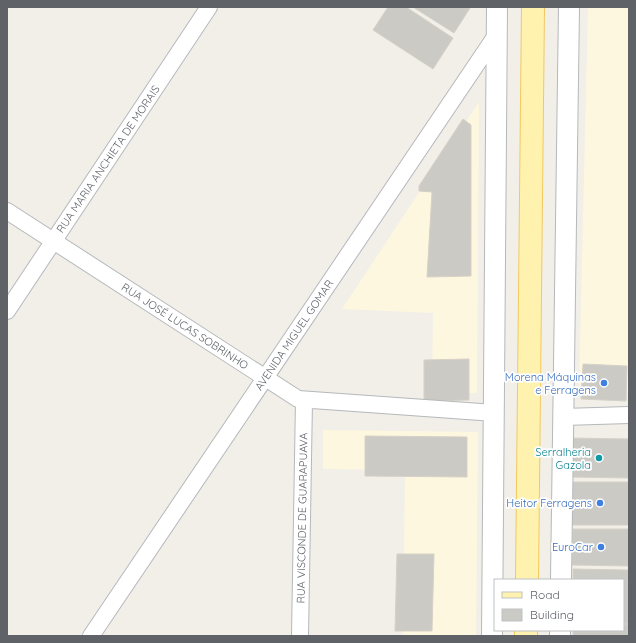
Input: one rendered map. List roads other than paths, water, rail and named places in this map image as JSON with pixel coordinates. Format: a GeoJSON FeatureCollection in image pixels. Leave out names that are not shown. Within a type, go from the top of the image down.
{"type":"FeatureCollection","features":[{"type":"Feature","properties":{"kind":"main road"},"geometry":{"type":"LineString","coordinates":[[527,579],[533,7]]}},
{"type":"Feature","properties":{"kind":"street"},"geometry":{"type":"LineString","coordinates":[[492,636],[495,413],[497,7]]}},
{"type":"Feature","properties":{"kind":"street"},"geometry":{"type":"LineString","coordinates":[[561,579],[569,7]]}},
{"type":"Feature","properties":{"kind":"street","name":"RUA MARIA ANCHIETA DE MORAIS"},"geometry":{"type":"LineString","coordinates":[[7,311],[204,9]]}},
{"type":"Feature","properties":{"kind":"street","name":"AVENIDA MIGUEL GOMAR"},"geometry":{"type":"LineString","coordinates":[[91,636],[497,34]]}},
{"type":"Feature","properties":{"kind":"street","name":"RUA JOSÉ LUCAS SOBRINHO"},"geometry":{"type":"LineString","coordinates":[[7,211],[298,399],[495,413]]}},
{"type":"Feature","properties":{"kind":"street","name":"RUA VISCONDE DE GUARAPUAVA"},"geometry":{"type":"LineString","coordinates":[[300,636],[304,400]]}},
{"type":"Feature","properties":{"kind":"street"},"geometry":{"type":"LineString","coordinates":[[563,417],[629,415]]}},
{"type":"Feature","properties":{"kind":"place","name":"Morena Máquinas e Ferragens"},"geometry":{"type":"Point","coordinates":[604,383]}},
{"type":"Feature","properties":{"kind":"place","name":"Serralheria Gazola"},"geometry":{"type":"Point","coordinates":[599,458]}},
{"type":"Feature","properties":{"kind":"place","name":"Heitor Ferragens"},"geometry":{"type":"Point","coordinates":[600,503]}},
{"type":"Feature","properties":{"kind":"place","name":"EuroCar"},"geometry":{"type":"Point","coordinates":[601,547]}}]}
